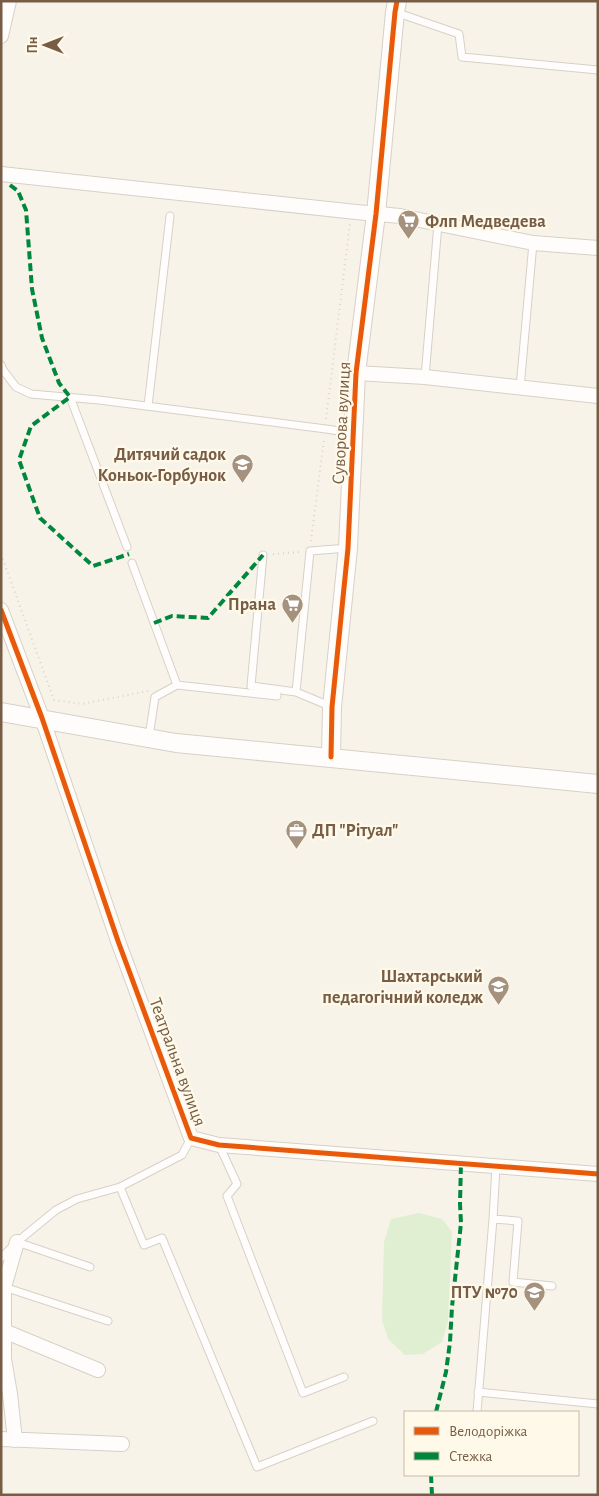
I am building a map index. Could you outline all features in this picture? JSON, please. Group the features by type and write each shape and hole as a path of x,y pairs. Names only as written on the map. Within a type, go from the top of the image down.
{"street":[{"path":"1,36 9,1"},
{"name":"Суворова вулиця","path":"331,758 332,707 348,548 356,373 376,214 396,6"},
{"path":"1,174 400,216 532,243 598,248"},
{"name":"Суворова вулиця","path":"356,373 425,377 598,396"},
{"name":"Театральна вулиця","path":"1,610 42,718 118,941 191,1138 219,1145 598,1174"},
{"path":"1,712 176,743 598,784"},
{"path":"16,1242 4,1287 4,1359 10,1394 8,1439 122,1444"},
{"path":"4,1331 98,1370"}],"lane":[{"path":"396,6 459,34 462,57 598,70"},
{"path":"148,406 170,216"},
{"path":"425,377 438,224"},
{"path":"520,388 532,243"},
{"path":"1,365 16,386 31,394 148,406 354,434"},
{"path":"70,397 127,547"},
{"path":"296,692 310,551 348,548"},
{"path":"263,555 251,686 296,692 332,707"},
{"path":"132,563 177,685"},
{"path":"148,738 155,697 177,685 277,696"},
{"path":"1,1258 16,1242 56,1210 77,1199 120,1187 182,1155 191,1138"},
{"path":"219,1145 236,1184 227,1196 303,1393 344,1377"},
{"path":"477,1411 496,1167"},
{"path":"120,1187 144,1245 162,1238 257,1467 373,1421"},
{"path":"493,1219 518,1221 513,1282 552,1286"},
{"path":"16,1242 90,1268"},
{"path":"4,1287 108,1321"},
{"path":"478,1392 598,1404"}],"path":[{"path":"263,555 310,551 350,222 356,212"},
{"path":"1,554 54,700 82,704 148,691"}],"green space":[{"path":"419,1213 442,1219 452,1232 448,1322 442,1342 423,1354 405,1355 388,1339 382,1320 384,1242 391,1219"}],"marked path":[{"path":"10,185 18,191 26,210 32,289 42,338 59,383 70,397 31,426 19,460 40,518 93,566 129,554"},
{"path":"154,623 172,616 208,618 263,555"},
{"path":"436,1411 446,1372 450,1342 461,1223 461,1163"},
{"path":"431,1476 432,1495"}],"cycle path":[{"path":"331,757 332,707 348,548 356,373 376,214 397,1"},
{"path":"1,610 42,718 118,941 191,1138 219,1145 598,1174"}],"place":[{"name":"Флп Медведева","path":"409,240"},
{"name":"Дитячий садок Коньок-Горбунок","path":"242,483"},
{"name":"Прана","path":"292,623"},
{"name":"ДП \"Рітуал\"","path":"296,849"},
{"name":"Шахтарський педагогічний коледж","path":"499,1005"},
{"name":"ПТУ №70","path":"534,1311"}]}
